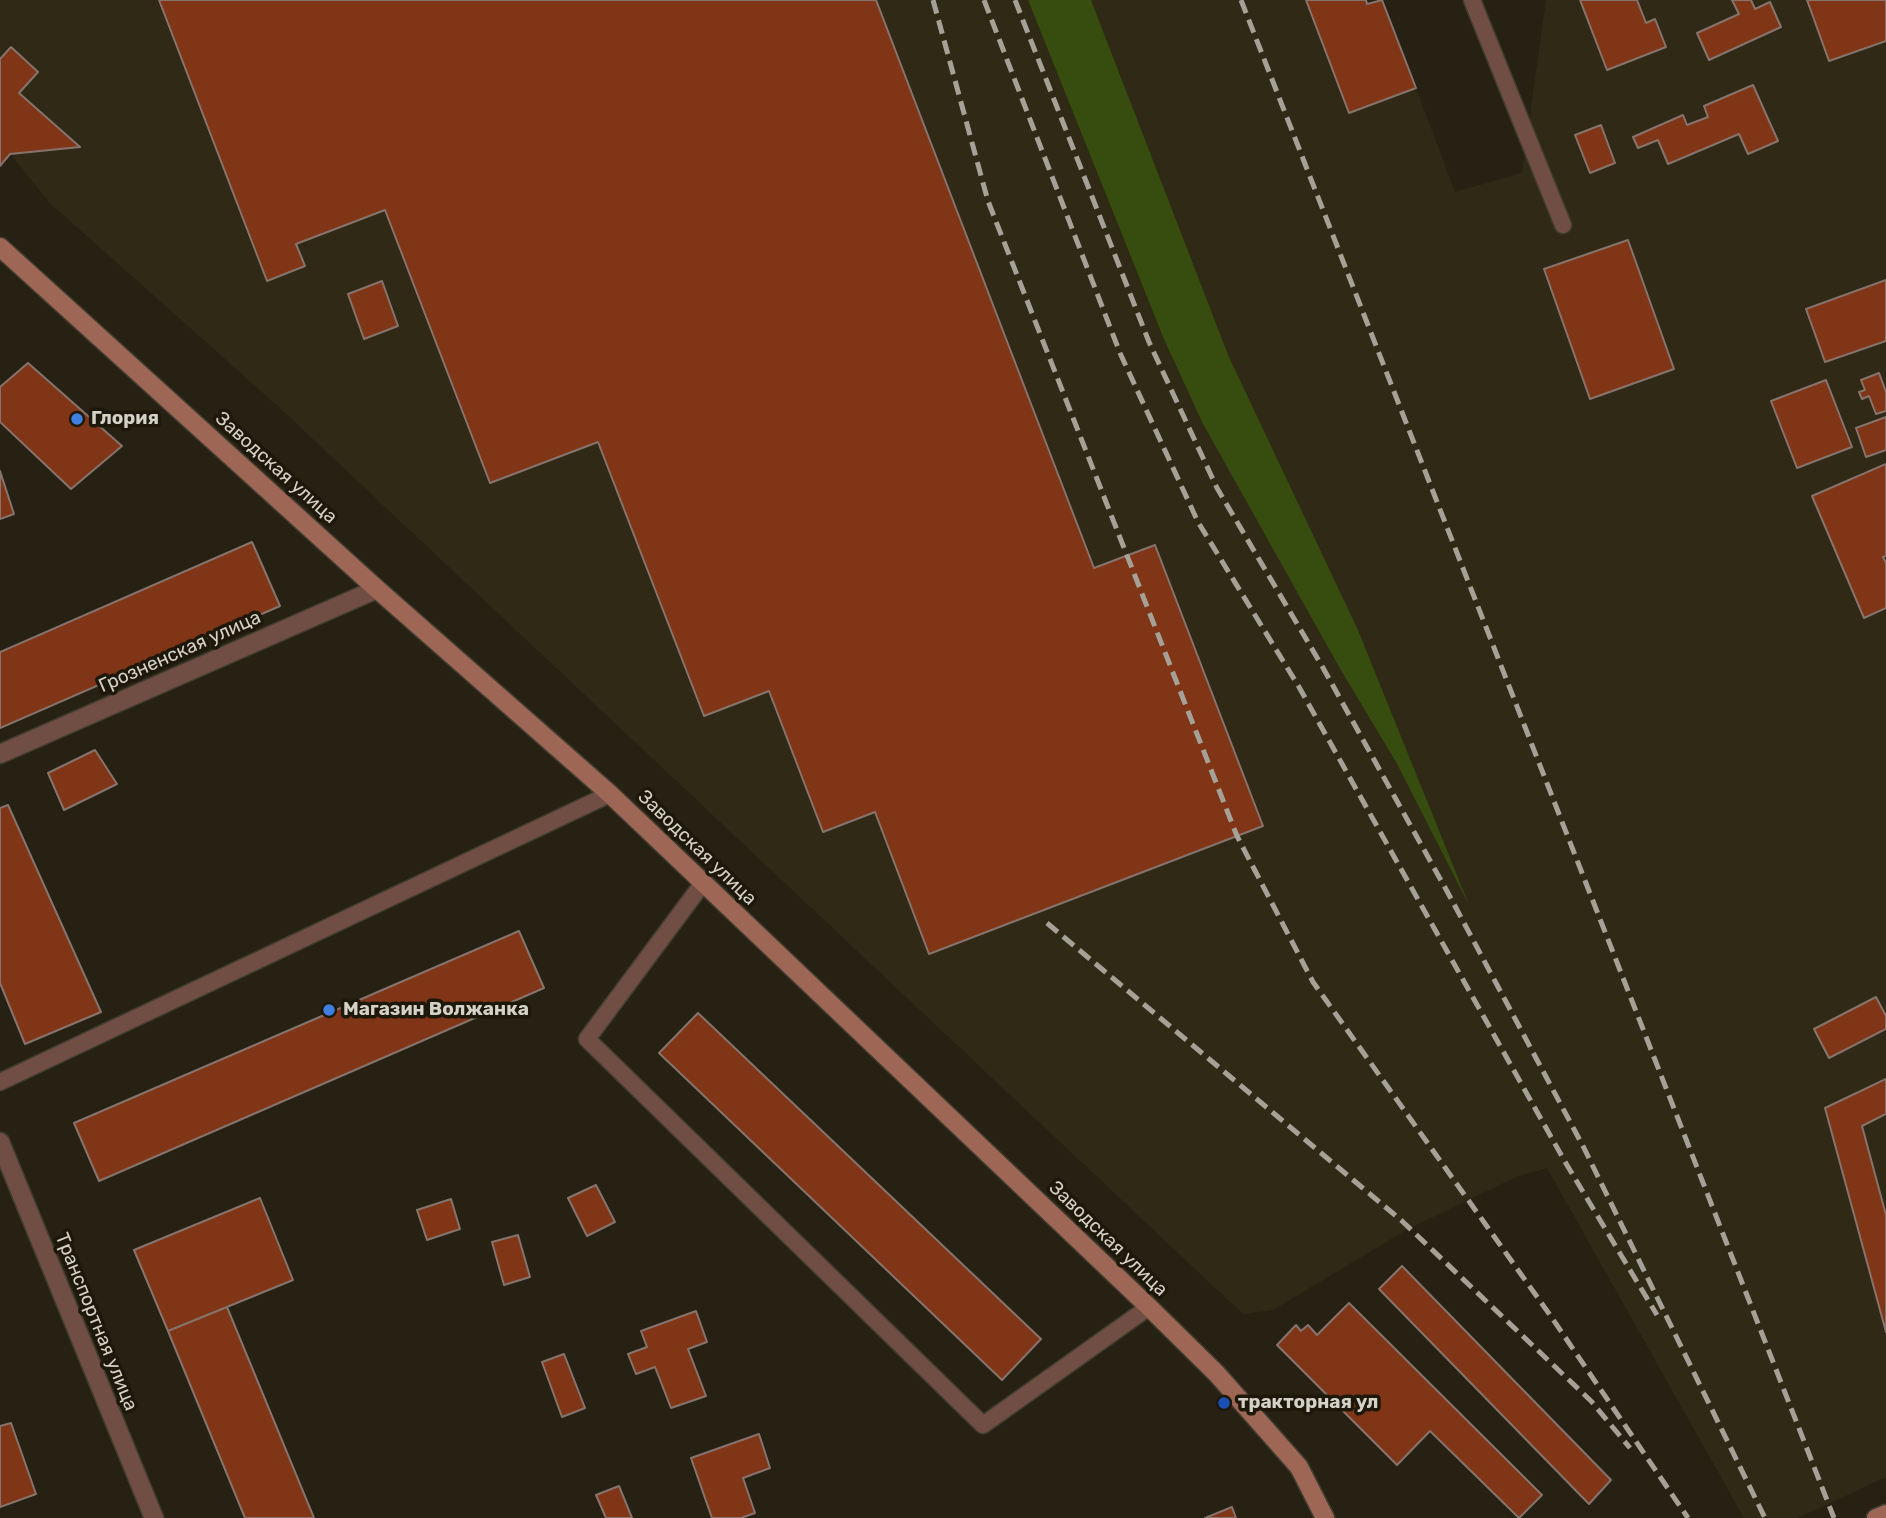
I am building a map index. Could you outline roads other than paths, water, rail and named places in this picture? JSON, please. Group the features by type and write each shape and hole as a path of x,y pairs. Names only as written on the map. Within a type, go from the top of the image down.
{"street":[{"name":"Заводская улица","path":"0,247 377,589 610,794 1149,1307 1217,1374 1299,1467 1325,1518"},
{"name":"Грозненская улица","path":"0,754 377,589"},
{"name":"Транспортная улица","path":"0,1142 154,1518"},
{"path":"1876,1518 1886,1514"}],"lane":[{"path":"1472,0 1563,225"},
{"path":"0,1082 610,794"},
{"path":"703,883 587,1039 983,1425 1149,1307"}],"railway":[{"path":"933,0 988,201 1237,836 1313,982 1550,1315 1688,1518"},
{"path":"984,0 1120,353 1198,522 1299,687 1564,1160 1657,1315"},
{"path":"1015,0 1149,342 1217,488 1322,666 1448,893 1584,1148 1765,1518"},
{"path":"1241,0 1834,1518"},
{"path":"1047,923 1402,1221 1591,1401 1630,1448"}],"place":[{"name":"Глория","path":"77,419"},
{"name":"Магазин Волжанка","path":"329,1010"},
{"name":"тракторная ул","path":"1224,1403"}]}
